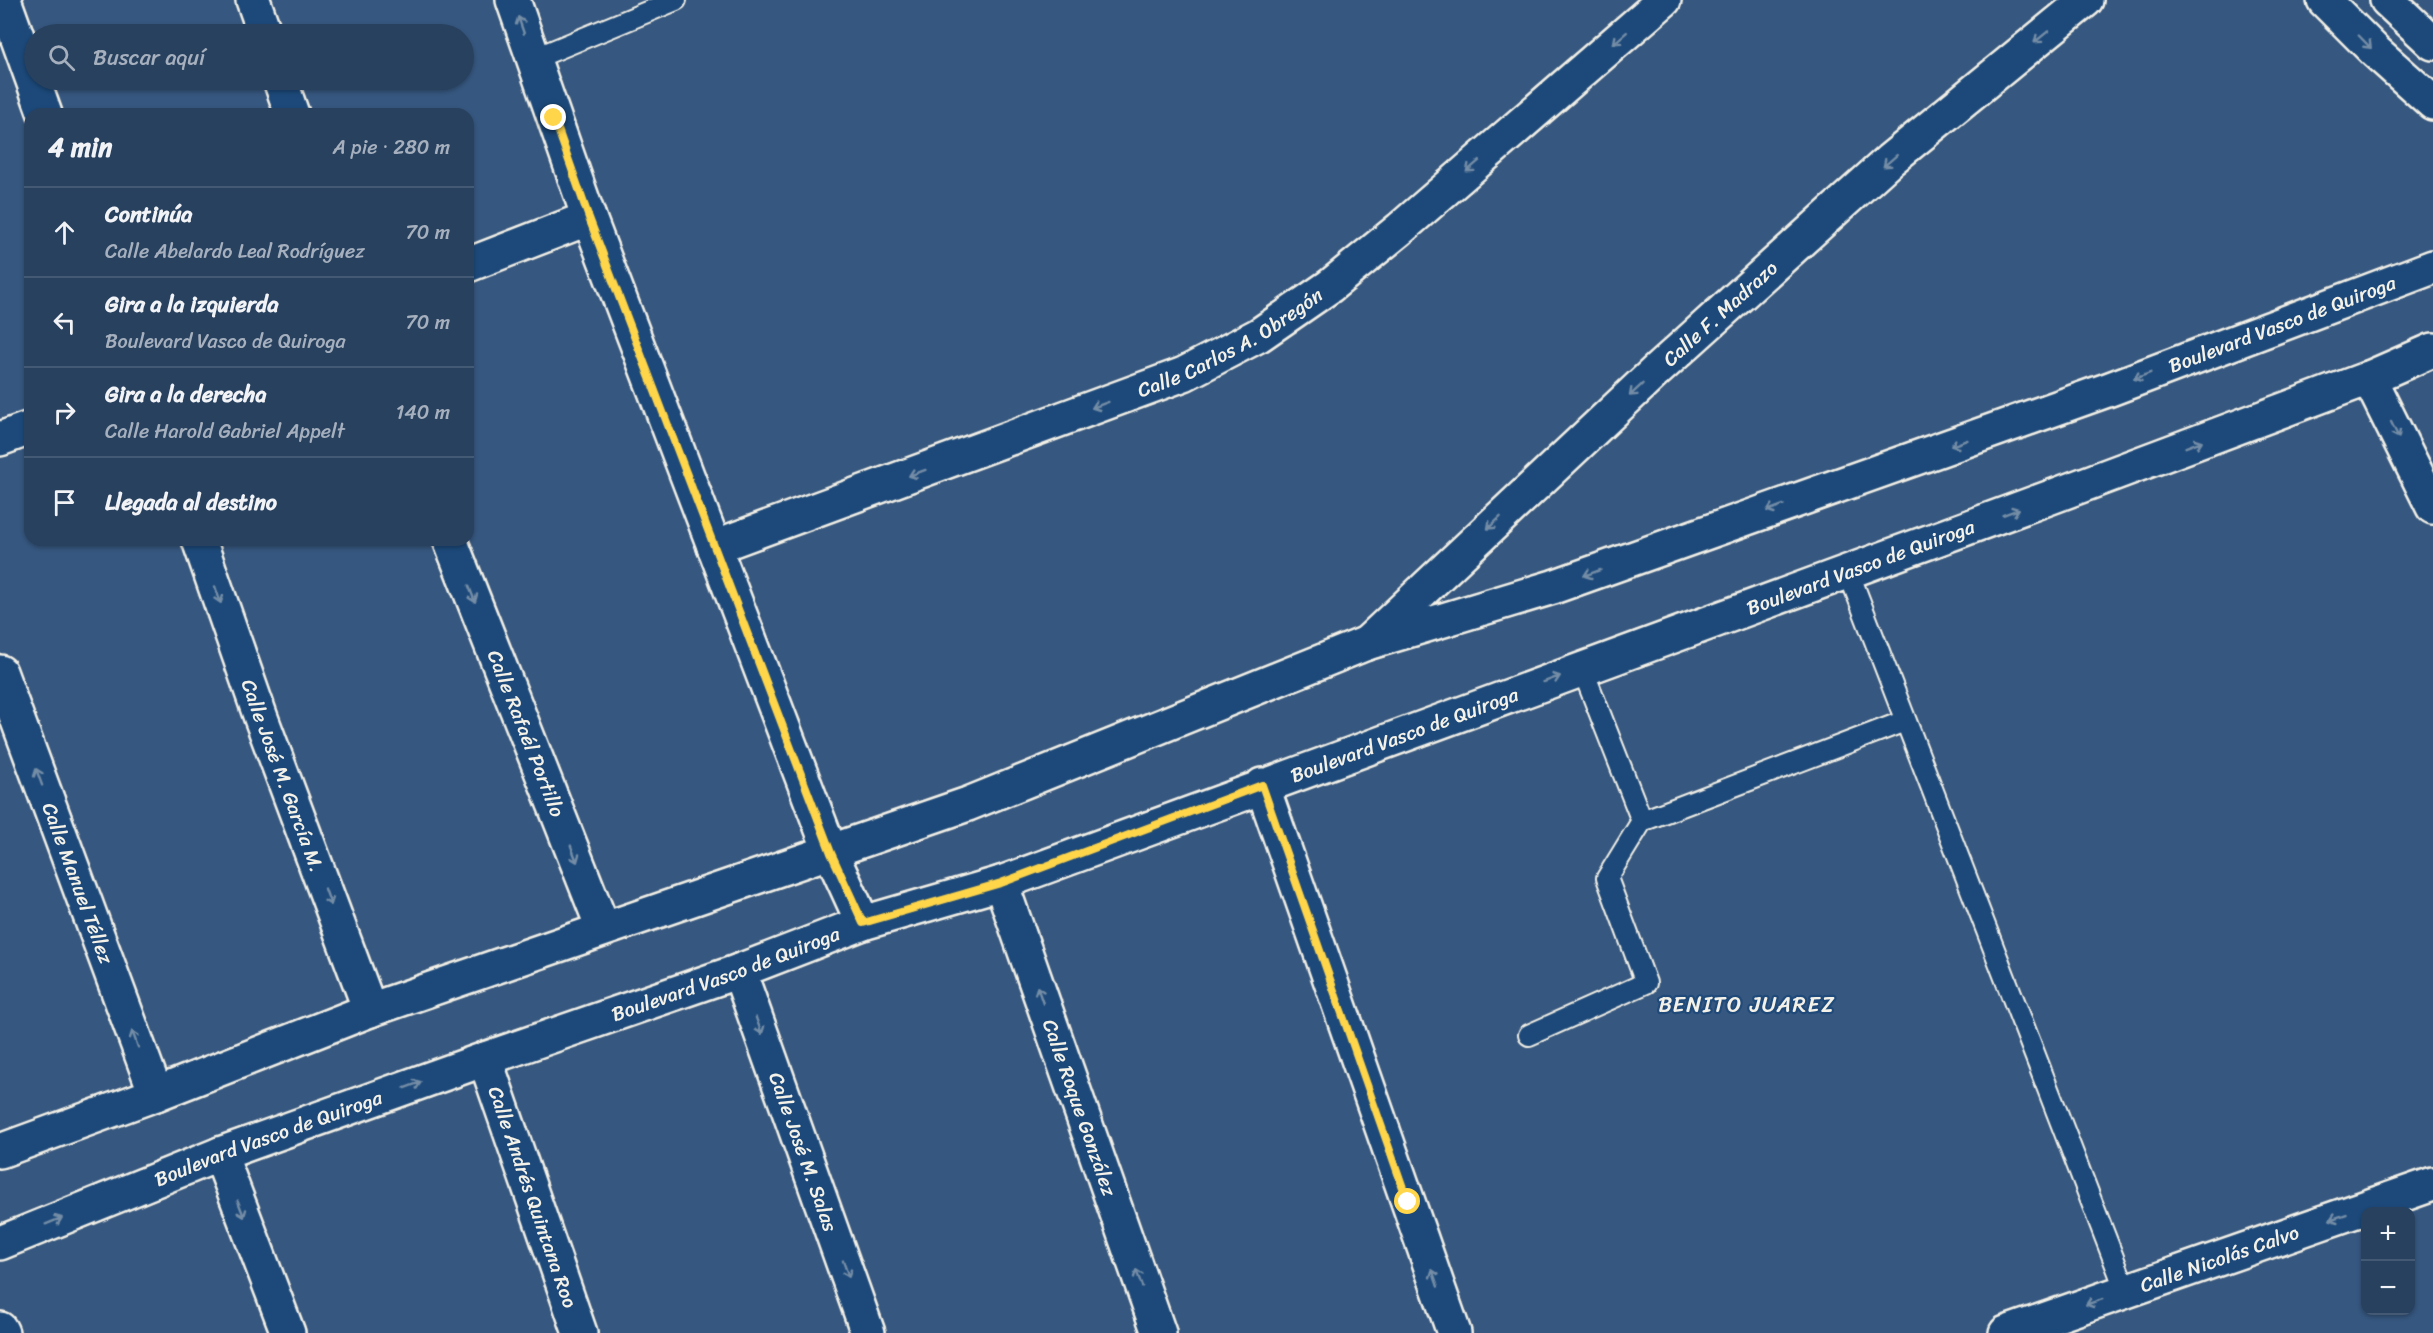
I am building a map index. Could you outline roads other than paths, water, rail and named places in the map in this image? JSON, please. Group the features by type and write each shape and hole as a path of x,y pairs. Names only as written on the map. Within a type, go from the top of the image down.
{"street":[{"path":"4,0 24,56"},
{"path":"253,0 261,24"},
{"path":"513,0 589,218 831,853 863,923"},
{"name":"Calle Carlos A. Obregón","path":"714,547 1184,374 1259,335 1330,286 1400,229 1664,0"},
{"name":"Calle F. Madrazo","path":"1367,643 1646,380 1890,160 2086,0"},
{"path":"2324,0 2376,52 2433,103"},
{"path":"2387,0 2433,43"},
{"path":"36,90 43,108"},
{"path":"284,90 290,108"},
{"path":"474,263 589,218"},
{"name":"Boulevard Vasco de Quiroga","path":"0,1150 156,1094 370,1010 969,804 1367,643 1553,587 2110,388 2433,267"},
{"name":"Boulevard Vasco de Quiroga","path":"0,1243 220,1154 739,971 863,923 1001,883 2369,378 2433,350"},
{"path":"2369,378 2433,507"},
{"path":"0,439 24,430"},
{"name":"Calle José M. García M.","path":"201,546 261,718 370,1010"},
{"name":"Calle Rafaél Portillo","path":"452,546 603,928"},
{"name":"Calle Manuel Téllez","path":"0,672 156,1094"},
{"path":"1262,785 1454,1333"},
{"name":"Calle Roque González","path":"1001,883 1159,1333"},
{"name":"Calle José M. Salas","path":"739,971 868,1333"},
{"name":"Calle Andrés Quintana Roo","path":"485,1059 580,1333"},
{"path":"220,1154 288,1333"},
{"name":"Calle Nicolás Calvo","path":"2012,1332 2433,1185"},
{"path":"0,1329 2,1333"}],"lane":[{"path":"533,58 676,0"},
{"path":"1848,571 2126,1291"},
{"path":"1582,668 1642,820"},
{"path":"1529,1035 1646,983 1607,878 1642,820 1905,721"}],"district":[{"name":"BENITO JUAREZ","path":"1747,1004"}]}
